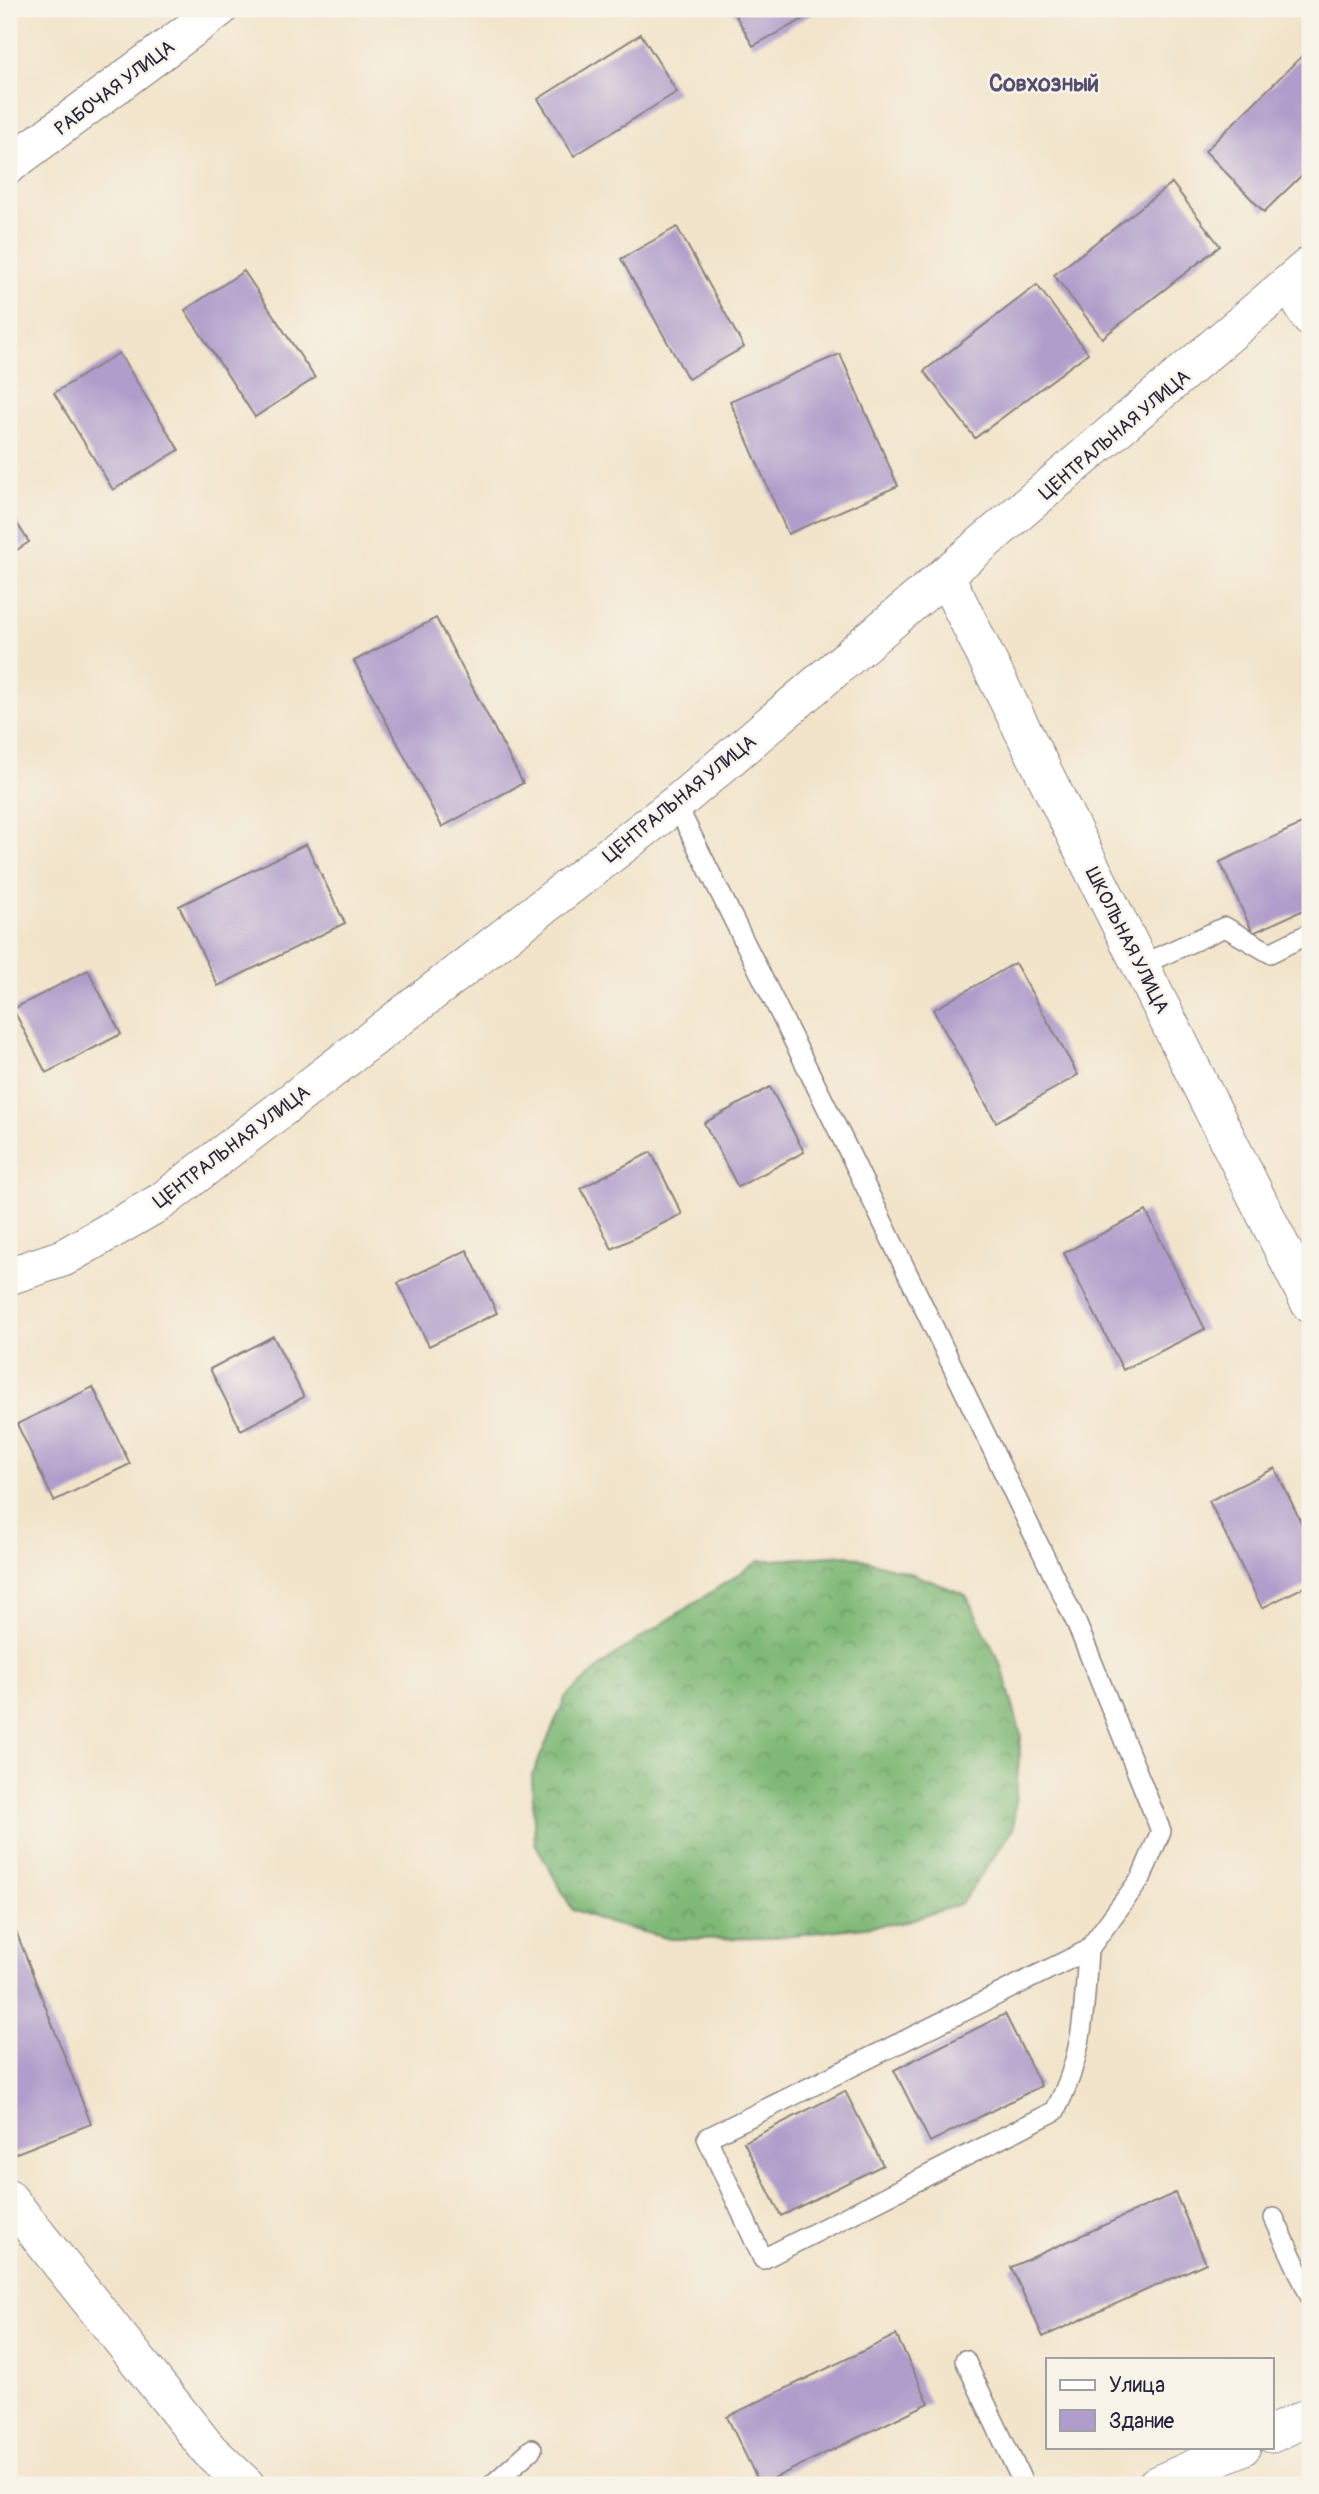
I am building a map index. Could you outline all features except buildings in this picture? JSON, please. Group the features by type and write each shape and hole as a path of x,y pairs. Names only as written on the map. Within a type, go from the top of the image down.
{"street":[{"name":"РАБОЧАЯ УЛИЦА","path":"9,164 219,9"},
{"path":"1300,275 1310,318"},
{"name":"ЦЕНТРАЛЬНАЯ УЛИЦА","path":"9,1276 63,1258 162,1201 676,804 1300,275"},
{"name":"ШКОЛЬНАЯ УЛИЦА","path":"946,577 1310,1304"},
{"path":"9,2199 209,2450 246,2485"},
{"path":"1274,2433 1310,2416"},
{"path":"1156,2485 1240,2448"}],"lane":[{"path":"676,804 846,1146 1076,1622 1161,1831 1141,1878 1088,1950 707,2138 763,2259 1055,2111 1072,2078 1082,2037 1088,1950"},
{"path":"1141,965 1225,927 1270,953 1310,933"},
{"path":"1274,2218 1310,2296"},
{"path":"965,2360 1024,2485"},
{"path":"492,2485 532,2449"}],"green space":[{"path":"848,1555 913,1574 966,1595 1002,1667 1021,1735 1013,1829 961,1904 901,1923 765,1938 670,1939 608,1923 572,1909 535,1843 532,1776 566,1696 616,1654 759,1561"}],"district":[{"name":"Совхозный","path":"1044,83"}]}
